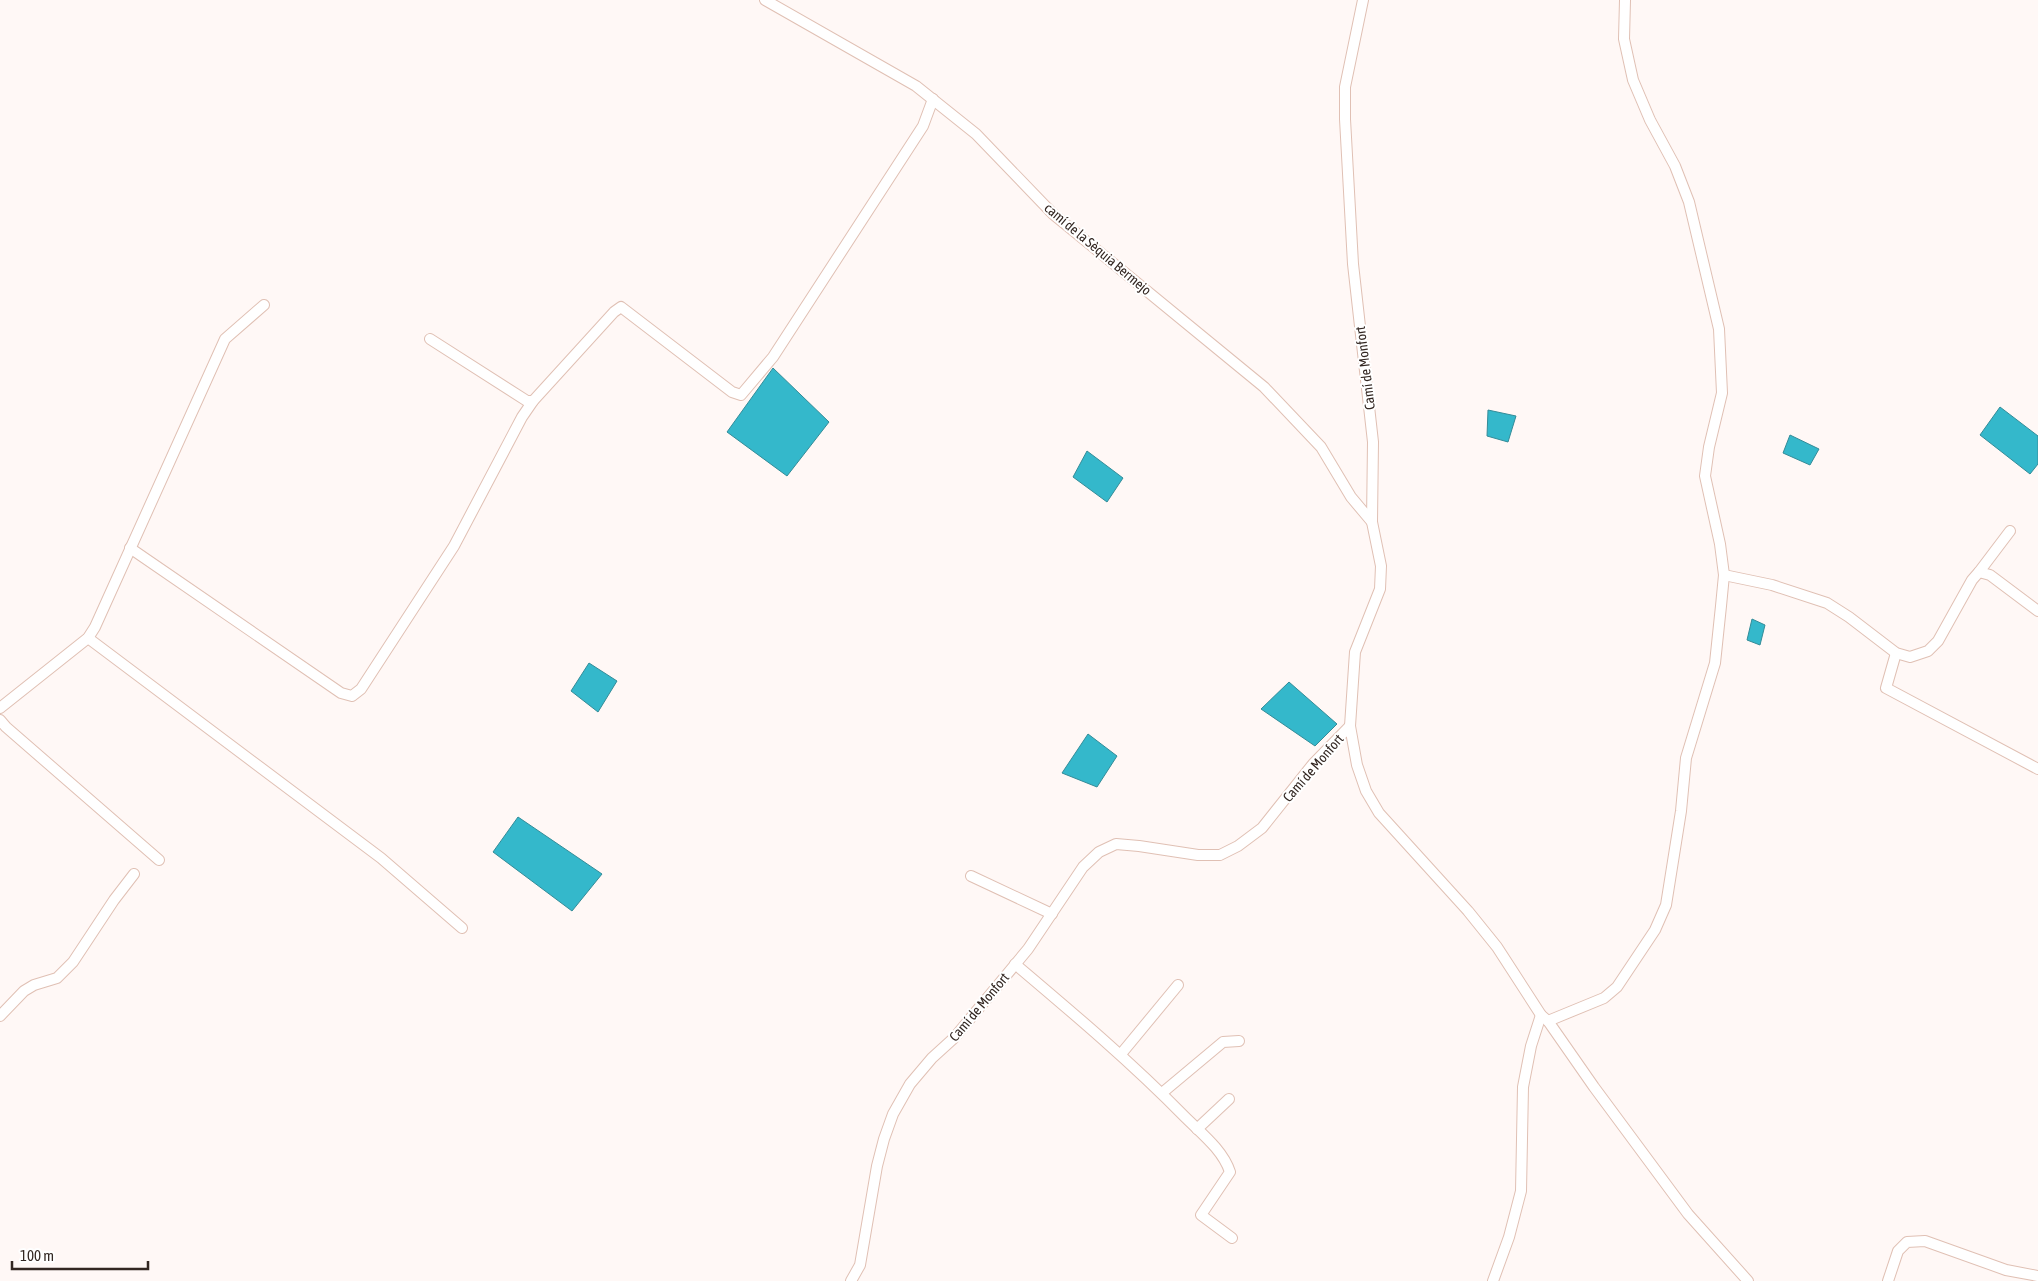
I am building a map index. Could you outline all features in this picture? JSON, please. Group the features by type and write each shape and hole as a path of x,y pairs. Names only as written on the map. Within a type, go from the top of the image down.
{"street":[{"name":"camí de la Sèquia Bermejo","path":"764,0 916,86 976,134 1053,214 1264,387 1321,447 1351,497 1372,522"},
{"name":"Camí de Monfort","path":"851,1281 860,1265 877,1166 893,1114 910,1084 932,1058 954,1038 1028,949 1083,867 1099,852 1116,844 1198,855 1220,855 1238,846 1262,828 1313,764 1350,726 1355,652 1380,589 1381,566 1372,522 1373,442 1353,264 1345,119 1345,88 1362,0"},
{"path":"1493,1281 1509,1237 1521,1191 1523,1087 1531,1046 1545,1018 1604,998 1617,987 1655,930 1666,905 1681,811 1686,758 1715,663 1724,575 1720,544 1705,476 1708,447 1716,423 1722,392 1719,329 1689,202 1675,166 1650,120 1633,80 1624,39 1625,0"},
{"path":"130,548 341,693 352,696 361,690 454,546 522,417 533,401 614,312 621,307 732,392 741,395 773,357 897,168 924,126 934,99"},
{"path":"0,708 88,638 95,628 225,339 264,305"},
{"path":"430,339 526,401 533,401"},
{"path":"1724,575 1772,585 1827,603 1849,617 1896,653 1910,656 1928,651 1938,640 1972,580 2010,531"},
{"path":"1979,572 1990,575 2038,611"},
{"path":"88,638 381,858 462,928"},
{"path":"1896,653 1886,688 2038,768"},
{"path":"0,720 159,860"},
{"path":"1350,726 1357,765 1366,792 1379,812 1473,918 1497,948 1594,1088 1688,1214 1748,1281"},
{"path":"0,1016 24,991 34,985 57,978 73,962 114,900 134,874"},
{"path":"971,876 1052,914"},
{"path":"1015,964 1121,1054 1162,1093 1226,1161 1230,1172 1201,1215 1232,1238"},
{"path":"1121,1054 1178,985"},
{"path":"1162,1093 1223,1042 1240,1041"},
{"path":"1197,1129 1229,1099"},
{"path":"1888,1281 1898,1251 1907,1242 1925,1241 2006,1270 2038,1276"}],"water":[{"path":"773,368 829,422 787,476 727,432"},
{"path":"2000,407 2038,436 2038,464 2030,474 1980,435"},
{"path":"1488,410 1516,416 1508,442 1487,436"},
{"path":"1790,435 1819,449 1810,465 1783,453"},
{"path":"1087,451 1123,478 1107,502 1073,477"},
{"path":"1752,619 1765,625 1760,645 1747,640"},
{"path":"589,663 617,681 598,712 571,691"},
{"path":"1289,682 1337,724 1315,746 1261,709"},
{"path":"1088,734 1117,756 1097,787 1062,773"},
{"path":"518,817 602,874 572,911 493,852"}]}
